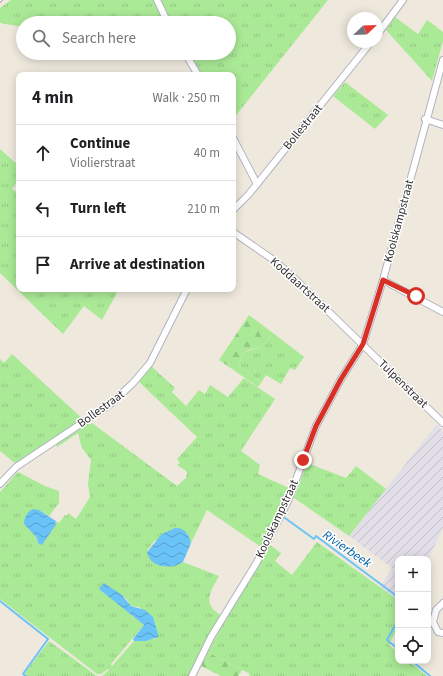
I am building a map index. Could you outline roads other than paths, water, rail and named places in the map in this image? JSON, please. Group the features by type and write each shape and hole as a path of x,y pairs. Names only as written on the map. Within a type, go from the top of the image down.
{"street":[{"path":"156,0 164,16"},
{"path":"383,27 403,0"},
{"name":"Bollestraat","path":"236,207 257,184 367,48"},
{"path":"189,60 196,72"},
{"name":"Koolskampstraat","path":"192,676 211,637 257,562 288,501 316,426 341,379 363,344 383,280 443,60"},
{"path":"426,120 443,125"},
{"path":"236,144 257,184"},
{"name":"Koddaartstraat","path":"236,234 280,265 363,344"},
{"path":"383,280 443,312"},
{"name":"Bollestraat","path":"0,484 16,467 112,404 123,394 150,362 185,292"},
{"name":"Tulpenstraat","path":"363,344 443,423"},
{"path":"443,603 436,610 433,622 438,632 443,633"}],"water":[{"path":"33,509 39,510 56,521 55,526 42,545 38,543 37,538 24,524 26,515"},
{"path":"175,528 186,532 191,543 183,562 178,565 167,567 157,564 152,561 147,552 162,534"},
{"path":"104,583 122,595 131,606 145,610 153,617 158,637 146,641 134,641 133,639 144,625 99,589"}],"waterway":[{"name":"Rivierbeek","path":"285,518 314,539 316,536 395,595"},
{"path":"0,601 48,639 23,674 26,676"},
{"name":"Rivierbeek","path":"395,625 387,640 395,647"},
{"name":"Rivierbeek","path":"416,664 430,676"}]}
